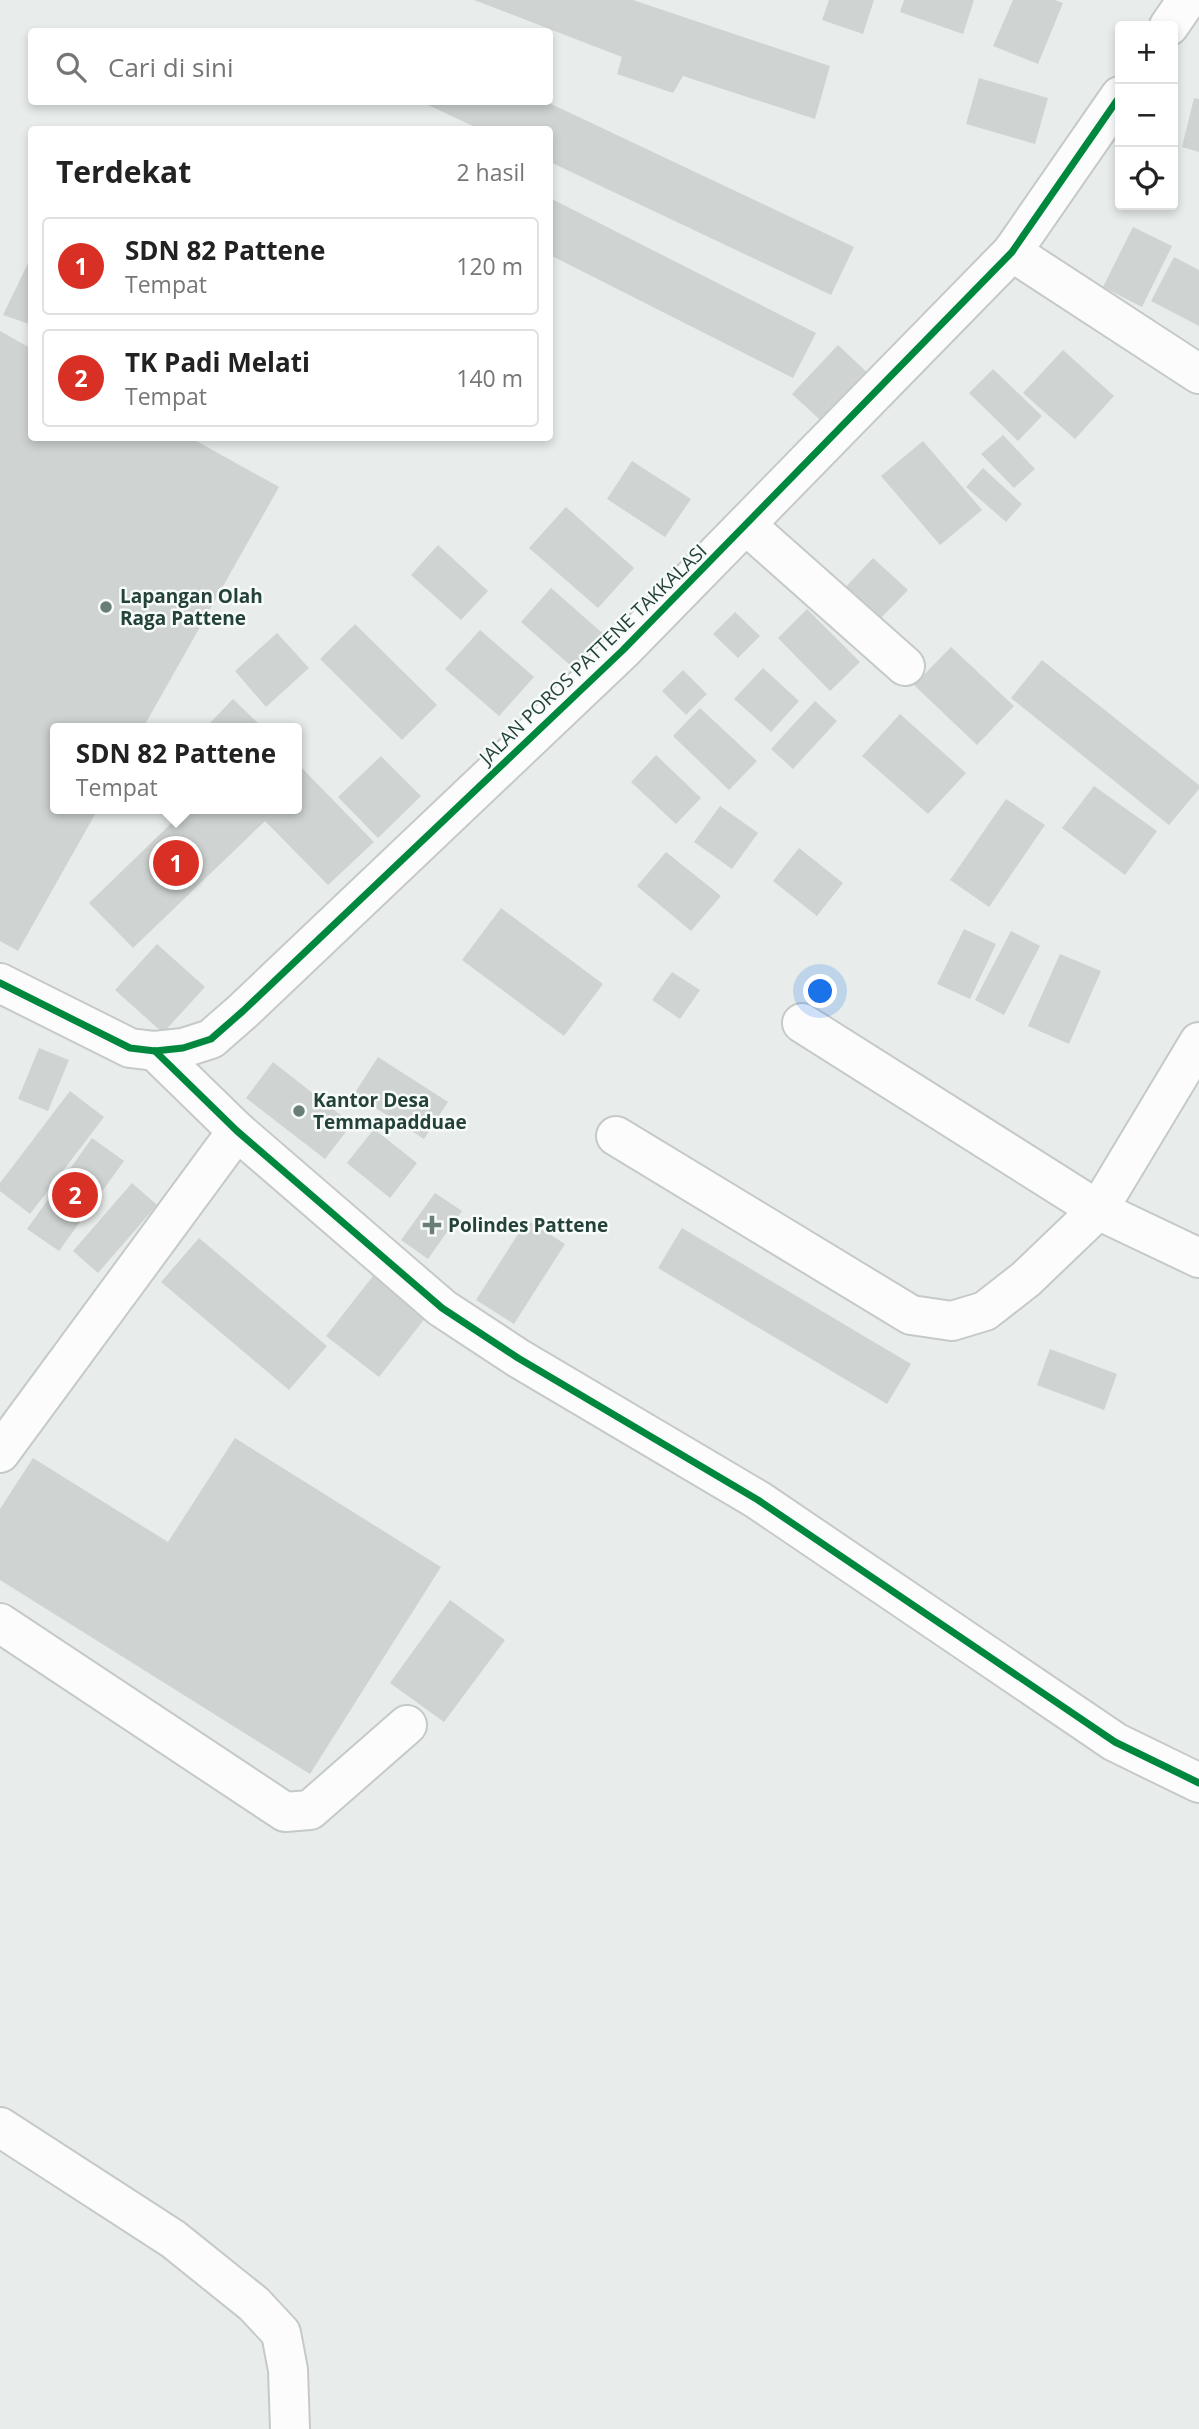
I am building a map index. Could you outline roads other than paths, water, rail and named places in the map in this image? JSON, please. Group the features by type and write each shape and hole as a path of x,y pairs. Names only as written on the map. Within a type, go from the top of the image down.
{"street":[{"path":"1172,21 1187,0"},
{"name":"JALAN POROS PATTENE TAKKALASI","path":"0,983 130,1048 155,1051 183,1048 211,1039 623,650 1012,253 1115,103"},
{"path":"1012,253 1199,374"},
{"path":"746,524 905,666"},
{"path":"802,1023 1098,1210 1199,1258"},
{"path":"616,1136 911,1315 952,1321 985,1311 1045,1262 1098,1210 1199,1042"},
{"path":"155,1051 237,1131 442,1308 518,1358 758,1500 1115,1742 1199,1783"},
{"path":"0,1453 237,1131"},
{"path":"0,1623 285,1812 310,1810 407,1724"},
{"path":"0,2127 173,2239 254,2304 281,2333 288,2370 290,2429"}],"place":[{"name":"Lapangan Olah Raga Pattene","path":"106,607"},
{"name":"SDN 82 Pattene","path":"176,863"},
{"name":"Kantor Desa Temmapadduae","path":"299,1111"},
{"name":"TK Padi Melati","path":"75,1195"},
{"name":"Polindes Pattene","path":"432,1225"}]}
